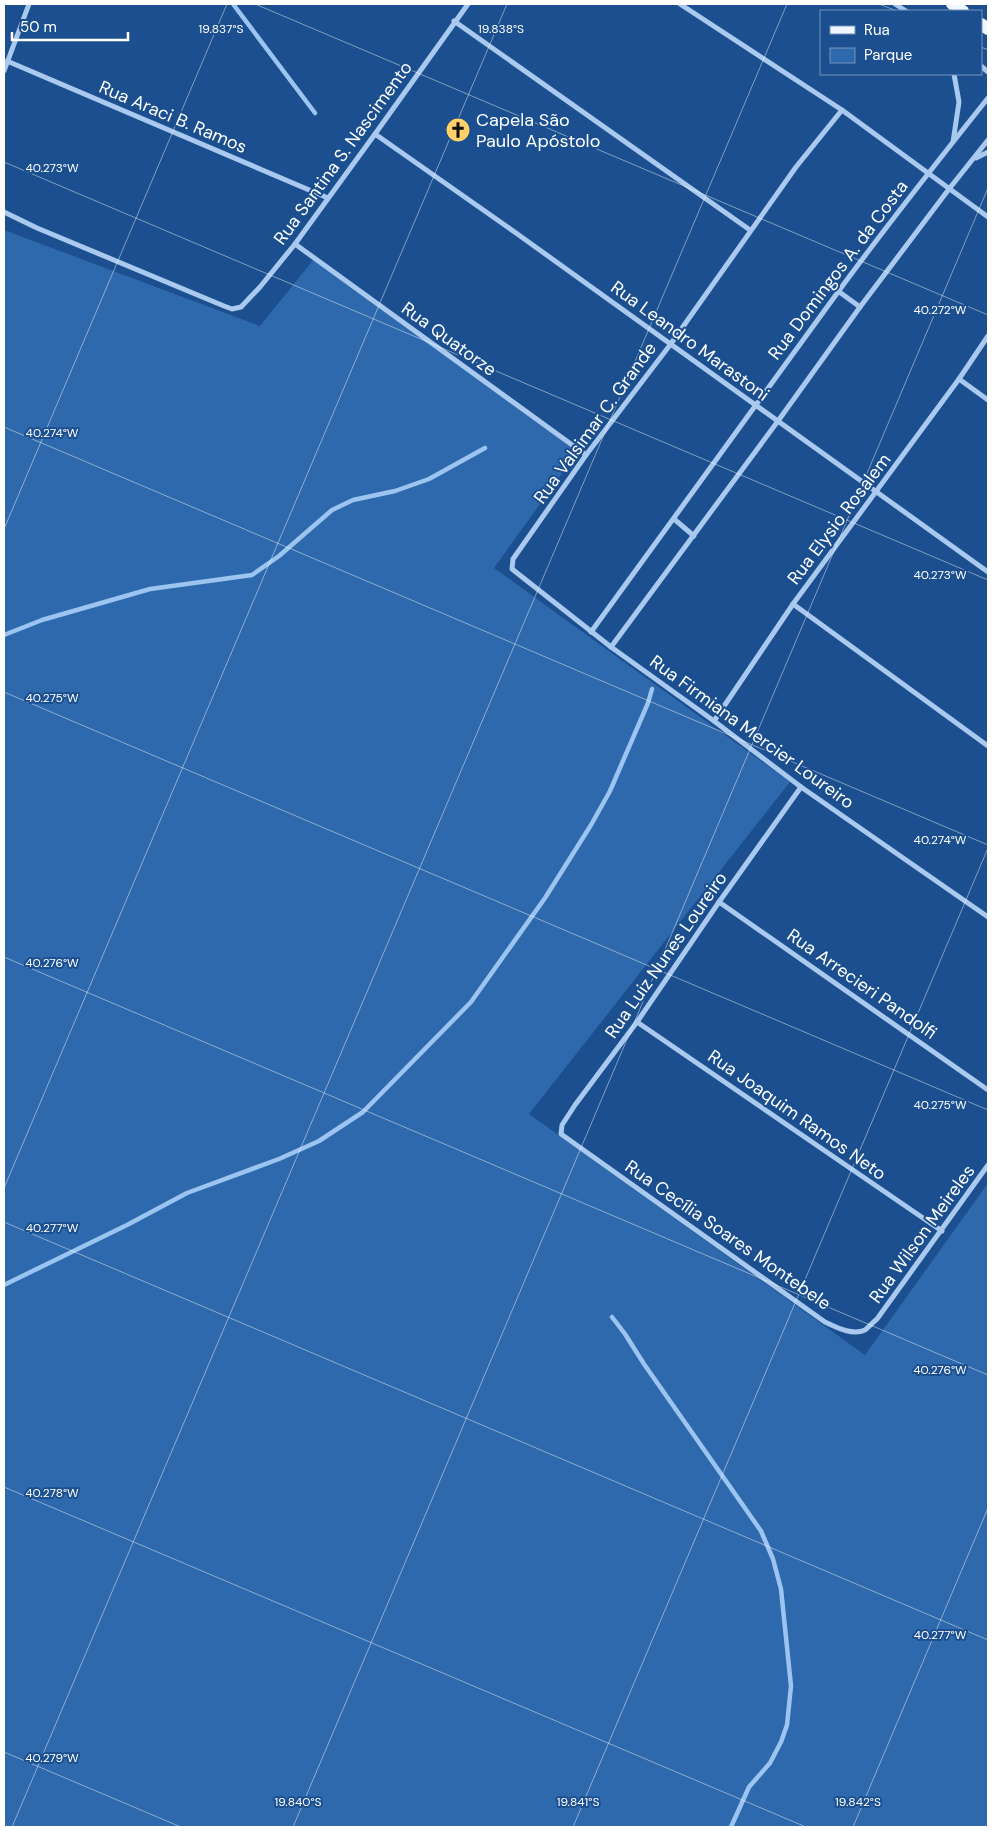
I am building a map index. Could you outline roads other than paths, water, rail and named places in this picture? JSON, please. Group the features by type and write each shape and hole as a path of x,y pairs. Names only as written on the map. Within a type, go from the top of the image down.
{"street":[{"path":"4,71 29,4"},
{"name":"Rua Santina S. Nascimento","path":"4,212 37,228 232,309 241,307 248,302 294,244 468,4"},
{"path":"680,4 842,110 988,217"},
{"path":"454,21 750,230"},
{"name":"Rua Araci B. Ramos","path":"7,61 328,198"},
{"path":"953,143 959,102 954,75"},
{"name":"Rua Domingos A. da Costa","path":"591,632 838,292 928,172 988,98"},
{"name":"Rua Valsimar C. Grande","path":"513,560 586,456 670,345 796,167 842,110"},
{"name":"Rua Leandro Marastoni","path":"375,134 524,238 670,345 988,572"},
{"path":"611,647 860,307 948,189 988,140"},
{"path":"973,159 988,152"},
{"name":"Rua Quatorze","path":"294,244 586,456"},
{"path":"838,292 860,307"},
{"name":"Rua Elysio Rosalem","path":"714,721 793,604 960,379 988,336"},
{"path":"960,379 988,400"},
{"path":"674,519 694,536"},
{"name":"Rua Firmiana Mercier Loureiro","path":"513,560 514,572 591,632 801,787 988,917"},
{"path":"793,604 988,746"},
{"name":"Rua Luiz Nunes Loureiro","path":"568,1139 561,1134 562,1125 575,1105 638,1022 719,902 801,787"},
{"name":"Rua Arrecieri Pandolfi","path":"719,902 988,1090"},
{"name":"Rua Joaquim Ramos Neto","path":"638,1022 942,1231"},
{"name":"Rua Cecília Soares Montebele","path":"568,1139 825,1322 838,1328 856,1332 864,1330 877,1319"},
{"name":"Rua Wilson Meireles","path":"877,1319 988,1165"}],"waterway":[{"path":"233,4 315,113"},
{"path":"4,635 42,620 150,589 252,575 279,556 332,510 353,500 395,491 429,479 485,448"},
{"path":"4,1285 127,1225 187,1193 279,1159 319,1141 363,1112 471,1002 545,898 610,791 648,703 652,689"},
{"path":"612,1317 761,1531 773,1559 781,1589 791,1686 787,1725 770,1763 749,1787 731,1827"}],"place":[{"name":"Capela São Paulo Apóstolo","path":"458,130"}]}
